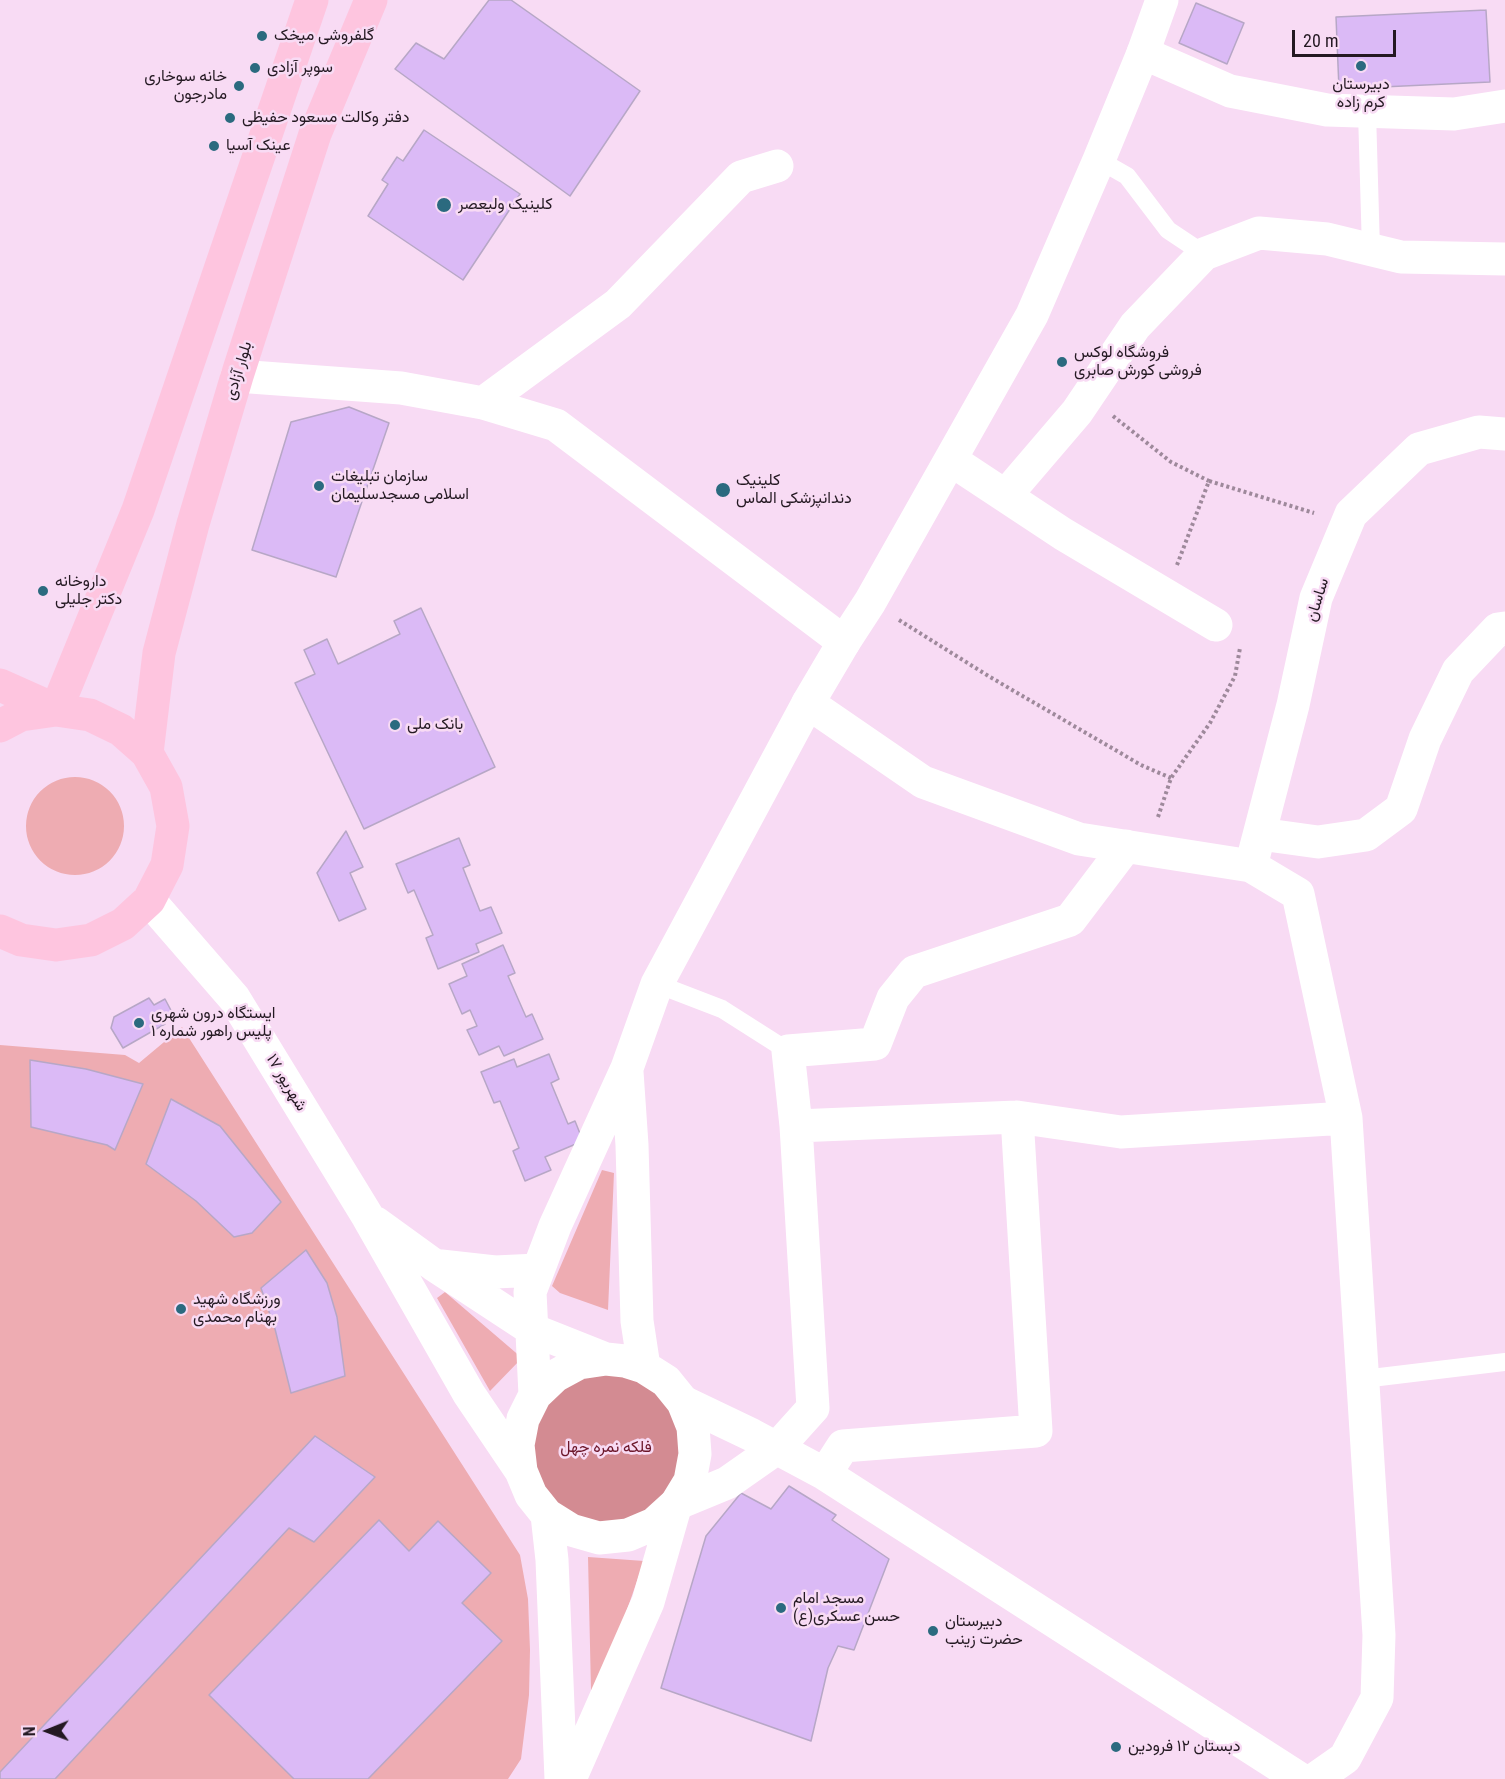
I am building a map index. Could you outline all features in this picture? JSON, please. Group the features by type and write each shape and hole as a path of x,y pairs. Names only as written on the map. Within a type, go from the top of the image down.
{"main road":[{"path":"56,710 138,510 312,0"},
{"name":"بلوار آزادی","path":"147,753 159,653 193,524 237,376 315,134 371,0"},
{"path":"0,685 56,710 90,715 121,730 147,753 166,787 173,826 167,865 149,900 123,924 91,940 56,945 7,941"},
{"path":"0,726 21,715 56,710"}],"street":[{"path":"535,1395 530,1292 555,1226 627,1068 657,984 808,703 843,642 870,602 1032,315 1099,160 1162,0"},
{"path":"1143,52 1230,91 1327,110 1454,114 1505,106"},
{"path":"483,403 618,304 741,177 777,166"},
{"path":"1006,495 1089,396 1136,326 1204,254 1259,233 1327,239 1401,257 1505,259"},
{"path":"237,376 401,388 483,403 556,425 843,642"},
{"name":"ساسان","path":"1251,866 1293,705 1316,598 1351,514 1419,449 1479,432 1505,434"},
{"path":"951,460 1063,534 1216,625"},
{"path":"1260,834 1318,842 1366,835 1401,808 1425,739 1458,671 1498,629 1505,628"},
{"path":"808,703 923,782 1079,839 1251,866 1298,894 1346,1118 1379,1635 1377,1698 1345,1758 1314,1779"},
{"path":"606,1359 579,1364 555,1376 535,1395 523,1419 518,1445 521,1472 531,1495 547,1515 571,1530 599,1538 628,1535 654,1524 676,1504 727,1483 777,1448 813,1408 796,1125 788,1051 875,1044 893,998 914,972 1070,920 1137,848"},
{"name":"۱۷ شهریور","path":"149,900 234,998 368,1217 469,1394 521,1472"},
{"path":"627,1068 637,1321 644,1367"},
{"path":"796,1125 1017,1117 1121,1132 1346,1118"},
{"path":"825,1474 843,1446 1036,1431 1017,1117"},
{"path":"368,1217 434,1265 533,1330 606,1359 625,1361 644,1367 666,1382 682,1402 693,1427 696,1454 690,1481 676,1504 648,1602 570,1779"},
{"path":"434,1265 495,1272 538,1270"},
{"path":"682,1402 825,1474 1300,1779"},
{"path":"547,1515 552,1560 561,1779"}],"lane":[{"path":"1367,112 1371,250"},
{"path":"1099,160 1126,176 1168,230 1204,254"},
{"path":"657,984 722,1009 788,1051"},
{"path":"1363,1379 1505,1362"}],"path":[{"path":"1089,396 1171,462 1209,480 1347,523"},
{"path":"1165,596 1209,480"},
{"path":"870,602 990,677 1141,765 1171,778"},
{"path":"1137,848 1171,778 1210,723 1235,676 1241,651 1236,634 1216,625"}],"shaded area":[{"path":"75,777 85,778 102,785 116,799 123,816 123,836 116,853 102,867 85,874 75,875 65,874 48,867 34,853 27,836 26,826 27,816 34,799 48,785 65,778"},
{"name":"ورزشگاه شهید بهنام محمدی","path":"182,1027 520,1555 528,1599 529,1695 521,1759 508,1779 0,1779 0,1045 125,1055 139,1063"},
{"path":"602,1170 614,1173 608,1310 560,1293 552,1286"},
{"path":"445,1292 522,1358 490,1391 437,1298"},
{"path":"588,1557 644,1561 599,1690 591,1690"}],"green space":[{"name":"فلکه نمره چهل","path":"607,1374 635,1379 660,1395 676,1420 681,1448 676,1476 660,1501 635,1517 607,1522 579,1517 554,1501 538,1476 533,1448 538,1420 554,1395 579,1379"}],"building":[{"path":"489,0 511,0 640,91 570,196 395,69 416,43 444,59"},
{"path":"1196,3 1244,23 1227,64 1179,43"},
{"path":"1486,10 1490,82 1339,89 1336,17"},
{"name":"کلینیک ولیعصر","path":"424,130 520,194 463,280 368,216 388,184 382,180 397,157 403,161"},
{"name":"سازمان تبلیغات اسلامی مسجدسلیمان","path":"349,407 389,423 336,577 252,550 291,422"},
{"name":"بانک ملی","path":"421,608 495,767 364,829 295,683 315,674 304,650 327,639 338,664 400,634 394,621"},
{"path":"346,831 363,867 350,873 366,909 339,921 317,873"},
{"path":"459,838 470,865 463,868 480,911 491,907 502,933 476,944 479,952 438,969 426,938 433,935 414,890 408,893 396,864"},
{"path":"503,945 515,973 508,976 526,1017 532,1014 543,1039 504,1056 499,1046 479,1055 467,1030 477,1026 470,1010 462,1014 449,984 467,976 462,964"},
{"name":"ایستگاه درون شهری پلیس راهور شماره ۱","path":"149,998 154,1005 165,999 174,1016 164,1022 165,1024 123,1048 111,1028 114,1017"},
{"path":"549,1054 559,1079 551,1083 568,1124 575,1121 583,1141 545,1157 551,1170 525,1181 513,1151 519,1148 500,1101 494,1103 481,1072 514,1059 517,1067"},
{"path":"30,1060 86,1069 143,1084 115,1150 107,1145 31,1127"},
{"path":"171,1099 220,1126 281,1202 252,1233 234,1237 196,1201 146,1164"},
{"path":"306,1250 327,1283 337,1317 345,1376 291,1393 275,1329 261,1288"},
{"path":"315,1436 375,1477 314,1542 289,1528 55,1779 0,1779 0,1772"},
{"path":"789,1486 836,1515 832,1520 889,1559 854,1650 838,1646 828,1668 811,1741 661,1688 706,1536 741,1493 771,1509"},
{"path":"379,1520 409,1551 438,1521 491,1573 462,1603 502,1641 368,1779 294,1779 209,1695"}],"place":[{"name":"گلفروشی میخک","path":"262,36"},
{"name":"دبیرستان کرم زاده","path":"1361,66"},
{"name":"سوپر آزادی","path":"255,68"},
{"name":"خانه سوخاری مادرجون","path":"239,86"},
{"name":"دفتر وکالت مسعود حفیظی","path":"230,118"},
{"name":"عینک آسیا","path":"214,146"},
{"name":"کلینیک ولیعصر","path":"444,205"},
{"name":"فروشگاه لوکس فروشی کورش صابری","path":"1062,362"},
{"name":"سازمان تبلیغات اسلامی مسجدسلیمان","path":"319,486"},
{"name":"کلینیک دندانپزشکی الماس","path":"723,490"},
{"name":"داروخانه دکتر جلیلی","path":"43,591"},
{"name":"بانک ملی","path":"395,725"},
{"name":"ایستگاه درون شهری پلیس راهور شماره ۱","path":"139,1023"},
{"name":"ورزشگاه شهید بهنام محمدی","path":"181,1309"},
{"name":"مسجد امام حسن عسکری(ع)","path":"781,1608"},
{"name":"دبیرستان حضرت زینب","path":"933,1631"},
{"name":"دبستان ۱۲ فرودین","path":"1116,1747"}]}
